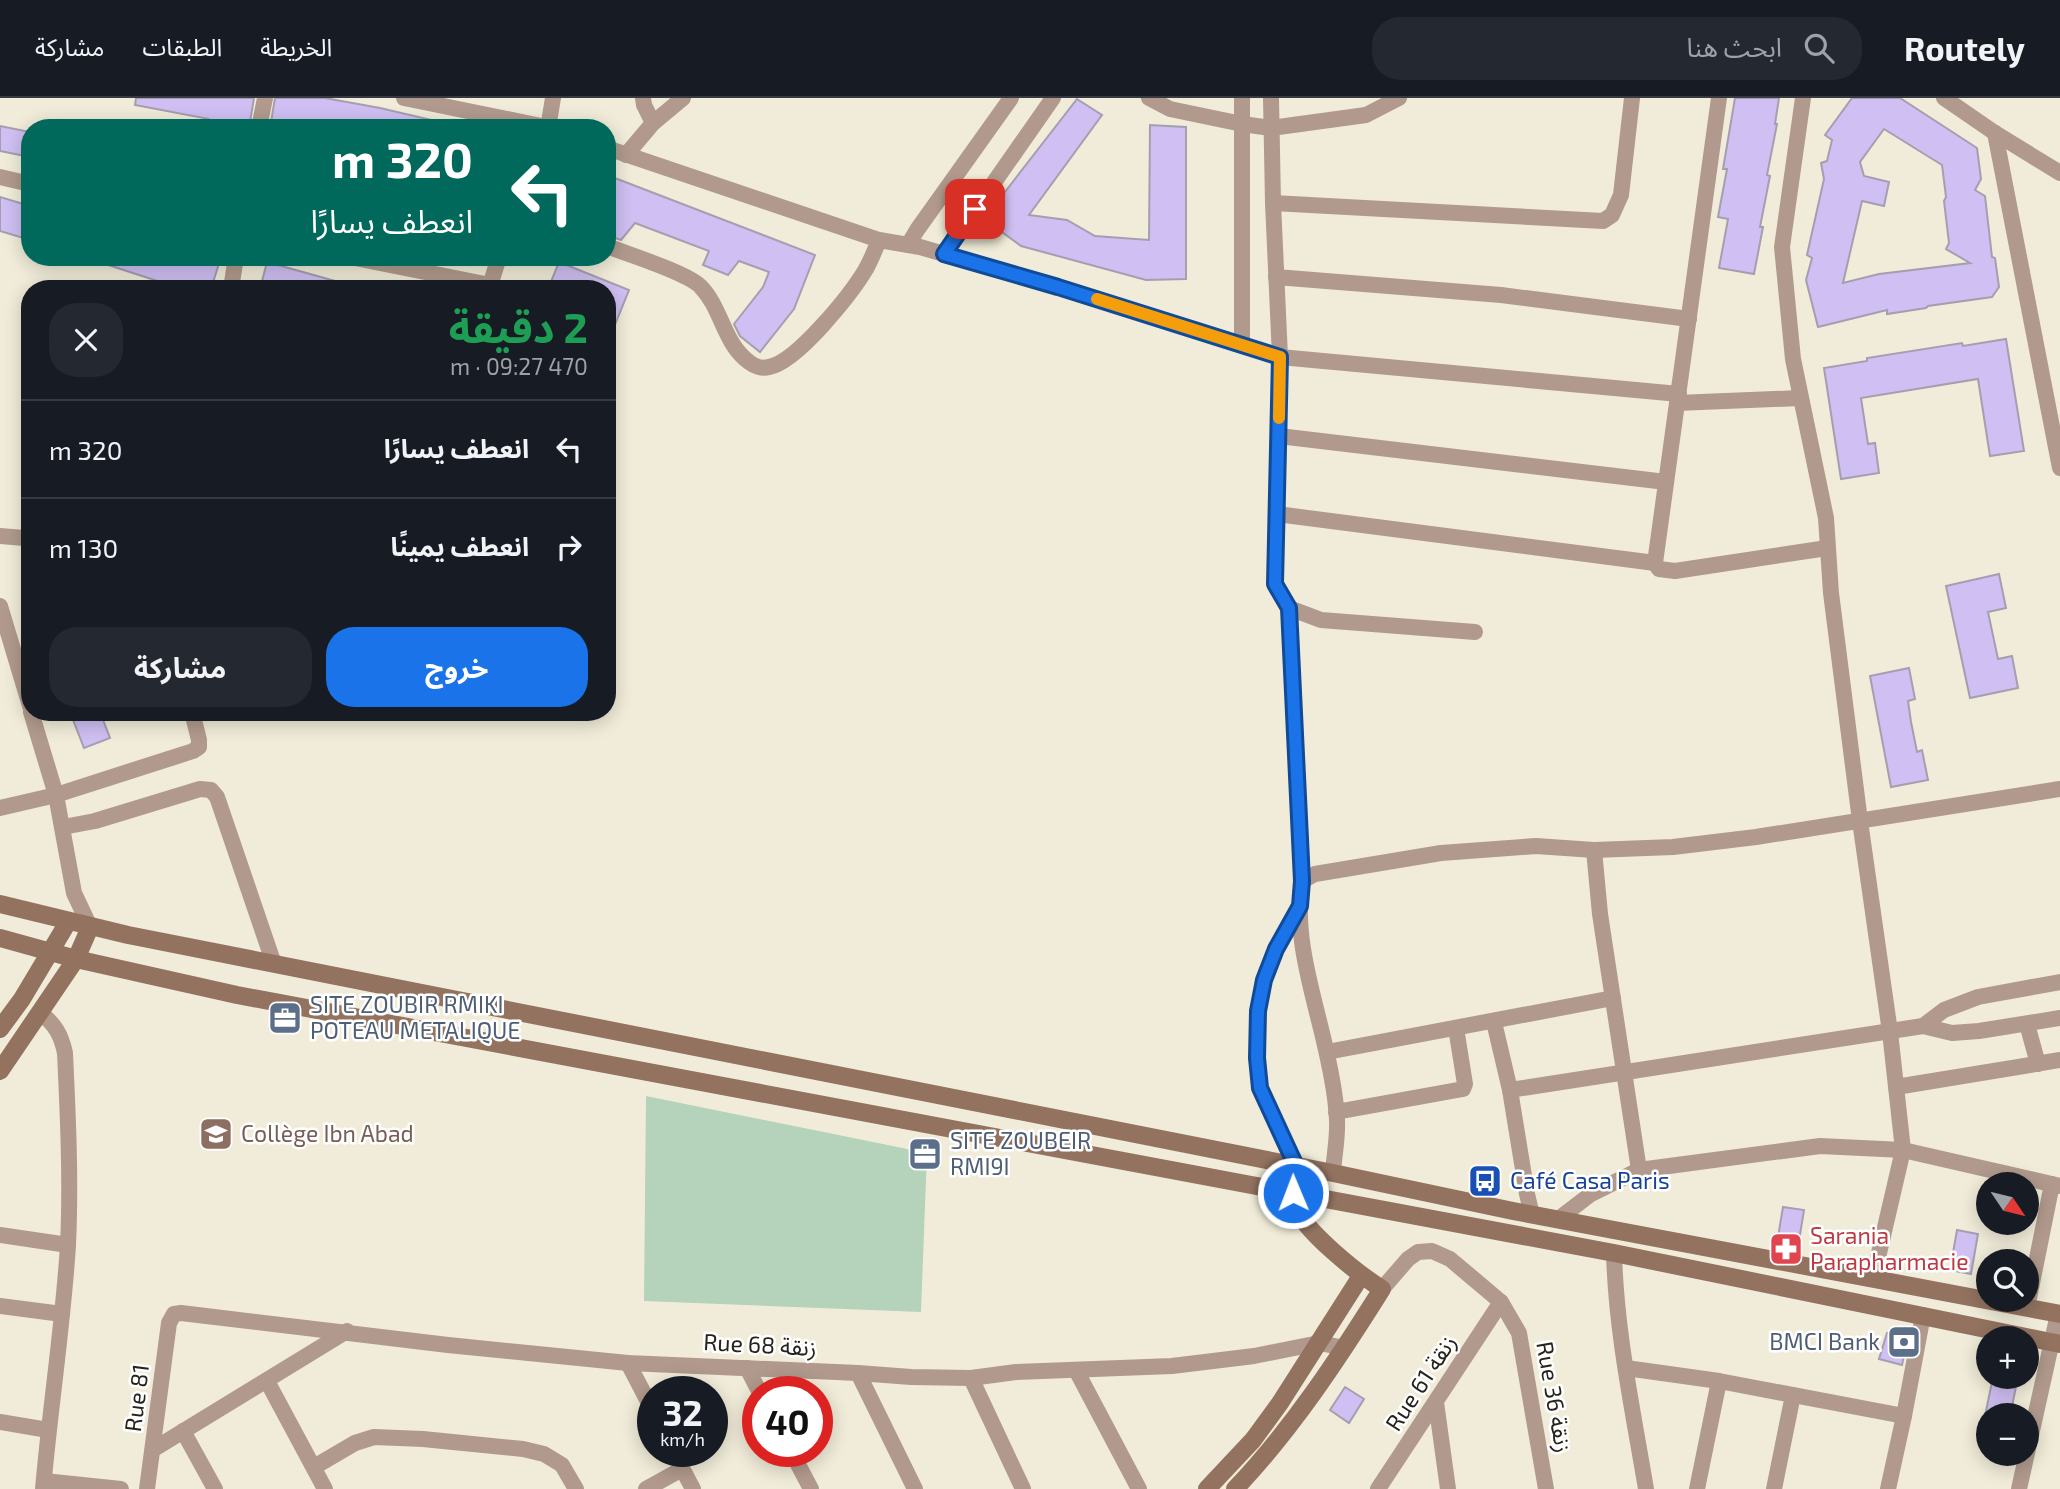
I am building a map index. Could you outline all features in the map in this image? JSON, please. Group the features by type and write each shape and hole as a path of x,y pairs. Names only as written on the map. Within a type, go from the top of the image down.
{"main road":[{"path":"0,904 90,927 274,964 1333,1173 1557,1220 1976,1298"},
{"path":"0,1030 52,952 68,922"},
{"path":"0,1071 76,959 90,927"},
{"path":"0,938 76,959 237,995 1614,1253 2056,1343"},
{"path":"1235,1489 1289,1427 1345,1348 1382,1289 1361,1276 1304,1222 1295,1207 1293,1193 1296,1166"},
{"path":"1207,1489 1253,1440 1280,1403 1361,1276"},
{"path":"2039,1310 2059,1314"}],"street":[{"path":"261,119 265,98"},
{"path":"404,98 445,102 516,119"},
{"path":"550,119 553,98"},
{"path":"643,98 653,123"},
{"path":"626,155 653,123 683,98"},
{"path":"908,245 1011,98"},
{"path":"944,254 1053,98"},
{"path":"1149,98 1170,108 1270,128 1366,115 1399,98"},
{"path":"1242,98 1242,345"},
{"path":"1271,98 1280,357 1275,584 1289,608 1302,881 1301,936 1310,989 1327,1052 1336,1112 1333,1173"},
{"path":"1273,203 1603,221 1612,215 1621,195 1632,98"},
{"path":"1654,563 1719,98"},
{"path":"1803,98 1782,247 1793,359 1826,518 1831,593 1890,1032 1903,1150 1873,1279"},
{"path":"1944,98 2060,173"},
{"path":"1995,133 2060,468"},
{"path":"616,151 879,240 944,254 1058,287 1280,357 1678,399 1800,398"},
{"path":"0,177 21,182"},
{"path":"616,249 687,277 701,287 737,351 756,367 769,367 783,360 824,325 861,276 879,240"},
{"path":"392,266 457,280"},
{"path":"1276,277 1501,295 1689,318"},
{"path":"1279,436 1666,482"},
{"path":"1277,514 1654,563 1659,569 1675,572 1827,548"},
{"path":"0,536 21,538"},
{"path":"0,606 21,676"},
{"path":"1289,608 1321,620 1475,632"},
{"path":"35,721 56,794 74,893 90,927"},
{"path":"0,808 56,794 193,751 199,747 194,721"},
{"path":"63,827 95,821 200,789 211,790 217,797 274,964"},
{"path":"1302,881 1315,874 1441,853 1536,846 1594,850 1673,847 1756,837 2060,789"},
{"path":"1594,850 1600,914 1639,1170"},
{"path":"68,922 74,893"},
{"path":"1296,1166 1260,1088 1257,1058 1258,1011 1264,980 1276,949 1300,906"},
{"path":"1923,1026 1944,1010 1978,997 2060,982"},
{"path":"1327,1052 1613,998"},
{"path":"41,1013 57,1027 62,1036 69,1168 68,1245 44,1485 121,1489"},
{"path":"1510,1090 1923,1026 1952,1033 2060,1018"},
{"path":"1494,1022 1510,1090 1532,1215"},
{"path":"2027,1024 2038,1064"},
{"path":"1336,1112 1463,1088 1465,1084 1456,1028"},
{"path":"1896,1087 2060,1060"},
{"path":"1557,1220 1591,1194 1639,1170 1820,1146 1903,1150 2056,1185 2039,1257"},
{"path":"0,1235 68,1245"},
{"name":"Rue 36 زنقة","path":"1382,1289 1408,1259 1418,1252 1432,1251 1450,1259 1501,1302 1519,1333 1546,1489"},
{"path":"1614,1253 1614,1277 1626,1368 1646,1489"},
{"name":"Rue 61 زنقة","path":"1378,1489 1501,1302"},
{"path":"0,1306 62,1314"},
{"name":"Rue 68 زنقة","path":"174,1314 628,1363 911,1377 971,1378 1016,1372 1172,1366 1254,1356 1319,1343 1345,1348"},
{"name":"Rue 81","path":"148,1489 169,1323 174,1314"},
{"path":"2019,1489 2056,1343 2059,1314"},
{"path":"1888,1489 1905,1416 1923,1315"},
{"path":"154,1449 346,1331"},
{"path":"628,1363 637,1380"},
{"path":"747,1368 751,1376"},
{"path":"1626,1368 1719,1381 1905,1416"},
{"path":"1076,1370 1139,1489"},
{"path":"858,1373 915,1489"},
{"path":"971,1378 1023,1489"},
{"path":"267,1381 326,1489"},
{"path":"1697,1489 1719,1381"},
{"path":"1774,1489 1793,1395"},
{"path":"1436,1402 1448,1489"},
{"path":"0,1422 48,1430"},
{"path":"183,1431 215,1489"},
{"path":"314,1467 355,1443 374,1437 423,1439 523,1449 544,1454 562,1465 576,1489"},
{"path":"799,1467 811,1489"},
{"path":"646,1489 682,1469 693,1489"}],"green space":[{"path":"646,1096 927,1153 921,1312 644,1301"}],"building":[{"path":"136,98 254,98 250,119 209,119 135,105"},
{"path":"275,98 325,98 427,119 272,119"},
{"path":"1735,98 1779,98 1767,175 1770,176 1760,227 1763,227 1754,274 1719,268 1728,219 1718,217 1727,169 1723,169"},
{"path":"1852,98 1900,98 1977,148 1981,179 1975,190 1985,196 1992,257 1995,258 1999,287 1992,297 1887,314 1887,310 1818,327 1806,280 1812,258 1807,255 1824,179 1821,163 1827,161 1832,140 1825,135","holes":["1884,129 1942,165 1949,243 1946,249 1970,263 1879,274 1843,283 1862,201 1884,206 1889,182 1864,176 1860,162"]},
{"path":"1077,99 1102,115 1029,215 1067,220 1095,236 1149,240 1150,125 1186,127 1186,279 1146,280 1021,246 984,219"},
{"path":"0,126 21,130 21,155 0,151"},
{"path":"616,178 815,255 794,309 760,352 740,336 734,324 763,287 769,272 739,261 728,275 703,265 709,251 635,223 621,240 616,238"},
{"path":"0,197 21,203 21,237 0,231"},
{"path":"111,266 218,266 214,280 154,280"},
{"path":"266,266 281,266 332,280 262,280"},
{"path":"557,266 569,266 604,280 552,280"},
{"path":"616,285 629,290 616,322"},
{"path":"2006,339 2024,451 1990,456 1978,379 1861,398 1868,444 1875,443 1879,473 1841,479 1824,368 1867,361 1867,358"},
{"path":"1999,574 2006,608 1988,612 1998,659 2012,656 2018,688 1970,698 1946,586"},
{"path":"1909,668 1915,699 1908,701 1911,722 1917,752 1922,750 1928,780 1891,787 1870,676"},
{"path":"74,721 103,721 110,738 84,748"},
{"path":"1783,1207 1804,1210 1797,1253 1776,1249"},
{"path":"1957,1230 1976,1234 1971,1274 1950,1270"},
{"path":"1887,1333 1908,1338 1902,1365 1879,1359"},
{"path":"1345,1387 1364,1399 1349,1423 1330,1410"},
{"path":"1991,1389 2016,1389 2013,1403 1988,1403"}],"slow traffic":[{"path":"1097,299 1280,357 1279,418"}],"place":[{"name":"SITE ZOUBIR RMIKI POTEAU METALIQUE","path":"285,1018"},
{"name":"Collège Ibn Abad","path":"216,1134"},
{"name":"SITE ZOUBEIR RMI9I","path":"925,1154"},
{"name":"Café Casa Paris","path":"1485,1181"},
{"name":"Sarania Parapharmacie","path":"1786,1249"},
{"name":"BMCI Bank","path":"1904,1342"}],"route":[{"path":"975,209 944,254 1280,357 1275,584 1289,608 1302,881 1300,906 1276,949 1264,980 1258,1011 1257,1058 1260,1088 1270,1115 1296,1166 1293,1193"}]}
